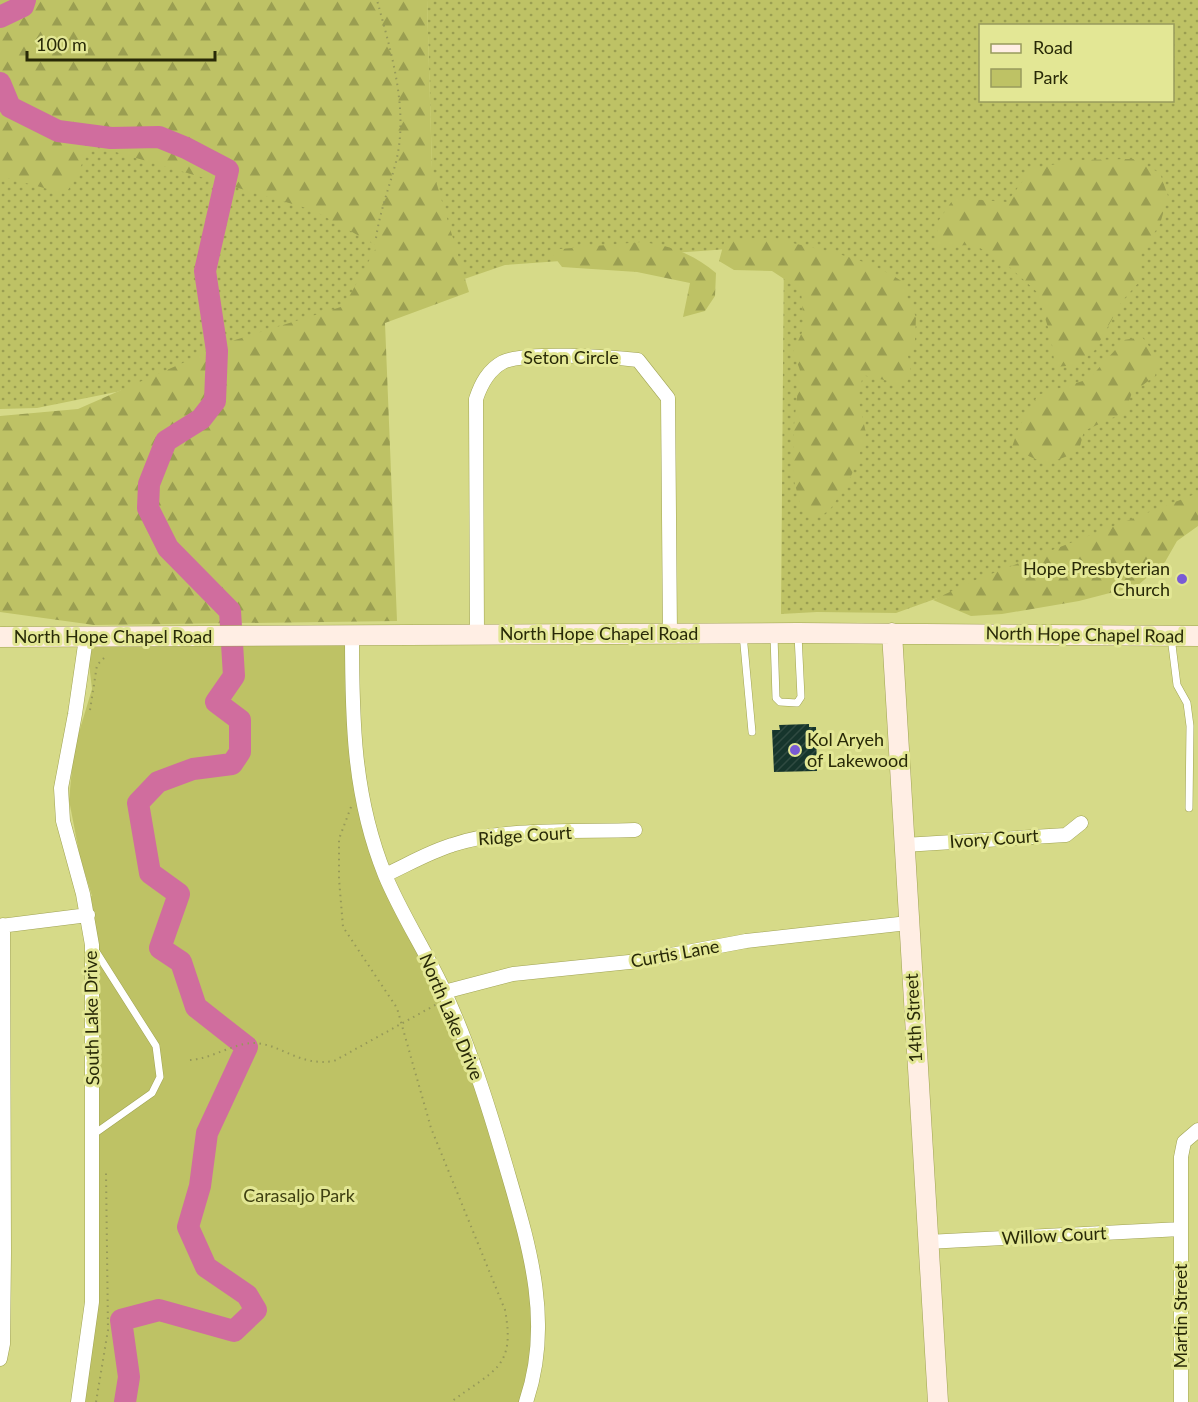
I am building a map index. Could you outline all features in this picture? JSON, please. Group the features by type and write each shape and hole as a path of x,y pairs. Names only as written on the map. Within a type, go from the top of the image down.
{"main road":[{"name":"North Hope Chapel Road","path":"0,637 774,633 1198,636"},
{"name":"14th Street","path":"892,633 938,1402"}],"street":[{"name":"Seton Circle","path":"477,634 476,406 482,383 493,368 517,357 605,356 638,360 669,398 670,634"},
{"name":"North Lake Drive","path":"352,635 353,740 359,786 385,875 446,995 470,1051 529,1248 538,1298 539,1347 536,1369 526,1402"},
{"name":"South Lake Drive","path":"78,1402 92,1302 94,1134 92,945 88,915 63,821 61,788 77,705 86,638"},
{"name":"Ivory Court","path":"904,845 1066,835 1081,823"},
{"name":"Ridge Court","path":"385,875 440,849 473,839 635,830"},
{"path":"0,1359 2,1344 1,926 88,915"},
{"name":"Curtis Lane","path":"446,995 513,974 639,961 746,941 908,923"},
{"name":"Martin Street","path":"1181,1402 1181,1157 1184,1142 1198,1130"},
{"name":"Willow Court","path":"927,1242 1181,1229"}],"lane":[{"path":"774,633 776,698 780,702 797,703 801,697 798,633"},
{"path":"742,634 752,732"},
{"path":"1171,637 1177,685 1187,703 1190,726 1189,808"},
{"path":"1190,726 1198,726"},
{"path":"1189,762 1198,762"},
{"path":"92,945 156,1046 160,1077 152,1093 94,1134"}],"path":[{"path":"376,238 380,208 396,161 399,100 395,70 377,0"},
{"path":"359,786 339,839 340,915 347,935 391,998 402,1023 431,1128 505,1310 509,1331 505,1359 491,1374 452,1402"},
{"path":"190,1060 205,1059 252,1042 319,1064 334,1061 446,995"}],"green space":[{"path":"0,0 427,0 432,168 469,292 385,323 397,621 94,625 0,612 0,416 78,409 235,340 344,306 377,246 313,210 92,145 66,194 0,176"},
{"path":"427,0 1198,0 1198,505 896,613 781,614 784,245 505,265 273,345 116,392 37,408 0,409 0,139 111,138 432,168"},
{"path":"1133,159 1160,173 1168,196 1160,224 1139,256 1141,280 1122,301 1095,350 1077,365 1055,367 1051,337 1037,292 1006,264 975,245 935,246 939,220 954,198 1007,202 1032,169 1076,160"},
{"path":"773,238 859,260 891,275 907,285 907,298 916,317 915,340 908,356 911,374 905,385 863,375 858,398 866,433 849,481 831,508 824,514 810,516 800,503 793,477 794,425 800,370 793,352 804,328 801,290 772,271 734,270 719,261 725,239"},
{"path":"641,242 662,245 681,252 716,273 715,296 705,311 683,317 690,283 637,272 562,267 549,250"},
{"path":"1142,337 1159,359 1155,376 1132,393 1125,412 1084,431 1079,450 1060,459 1038,460 1012,447 1019,427 1038,395 1089,379 1124,340"},
{"path":"1198,493 1198,526 1177,541 1165,562 1137,586 1079,601 1002,614 971,616 933,600 973,581"},
{"name":"Carasaljo Park","path":"352,635 352,720 385,875 470,1051 538,1298 526,1402 78,1402 92,1302 94,1120 83,894 92,896 80,857 69,800 74,749 92,689 86,638"}],"building":[{"name":"Kol Aryeh of Lakewood","path":"809,724 809,727 816,727 817,771 774,772 772,730 780,730 779,725"}],"waterway":[{"path":"0,17 23,6 25,0"},
{"path":"0,83 10,107 58,131 111,138 159,137 228,170 205,271 217,351 215,401 201,419 166,441 149,484 148,508 168,548 230,611 234,676 216,702 240,720 240,752 232,764 193,769 158,782 138,803 150,873 179,894 160,948 181,962 196,1007 247,1047 207,1133 200,1186 188,1227 206,1267 247,1295 256,1310 234,1331 159,1310 121,1320 129,1377 125,1402"}],"place":[{"name":"Hope Presbyterian Church","path":"1182,579"},
{"name":"Kol Aryeh of Lakewood","path":"795,750"}]}
